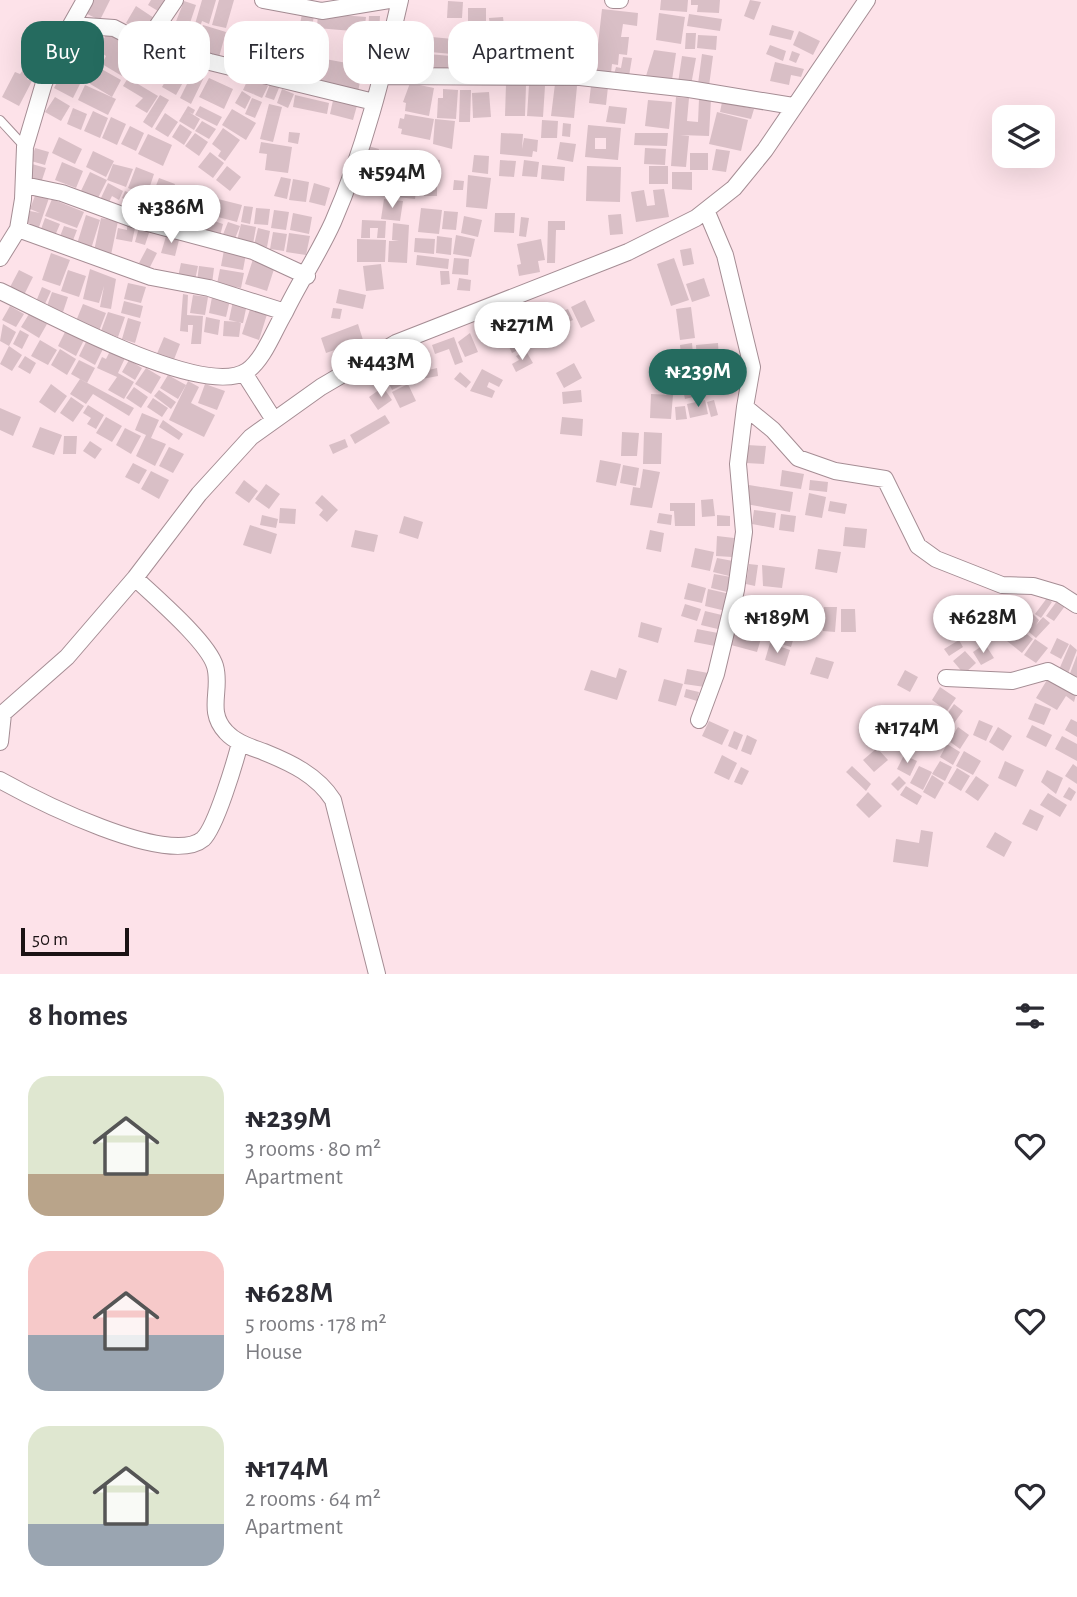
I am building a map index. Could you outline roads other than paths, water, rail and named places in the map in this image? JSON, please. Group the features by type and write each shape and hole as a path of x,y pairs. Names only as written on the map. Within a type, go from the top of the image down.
{"street":[{"path":"73,21 85,0"},
{"path":"161,21 175,0"},
{"path":"262,0 322,11 389,0"},
{"path":"395,21 400,0"},
{"path":"613,0 620,0"},
{"path":"0,742 1,715 67,657 135,578 199,494 251,437 321,387 396,343 628,252 706,210 734,188 765,150 867,0"},
{"path":"210,60 374,102"},
{"path":"434,76 580,77 689,89 793,106"},
{"path":"0,258 18,229 24,185 25,148 44,84"},
{"path":"0,291 150,361 200,377 244,373 254,364 307,276 334,220 380,84"},
{"path":"24,185 62,193 133,219 253,251 307,276"},
{"path":"699,720 719,662 743,544 738,464 752,367 725,255 706,210"},
{"path":"18,229 151,277 209,288 285,312"},
{"path":"244,373 274,420"},
{"path":"745,407 773,430 797,458 835,471 885,479 918,546 936,559 1002,585 1033,586 1060,594 1077,605"},
{"path":"135,578 198,639 215,665 215,717 227,733 240,743 306,772 322,783 333,800 356,882 377,974"},
{"path":"946,678 970,682 981,679 1012,681 1048,671 1077,687"},
{"path":"0,780 33,799 103,829 168,844 192,844 203,838 212,824 240,743"}],"lane":[{"path":"0,120 25,148"}]}
